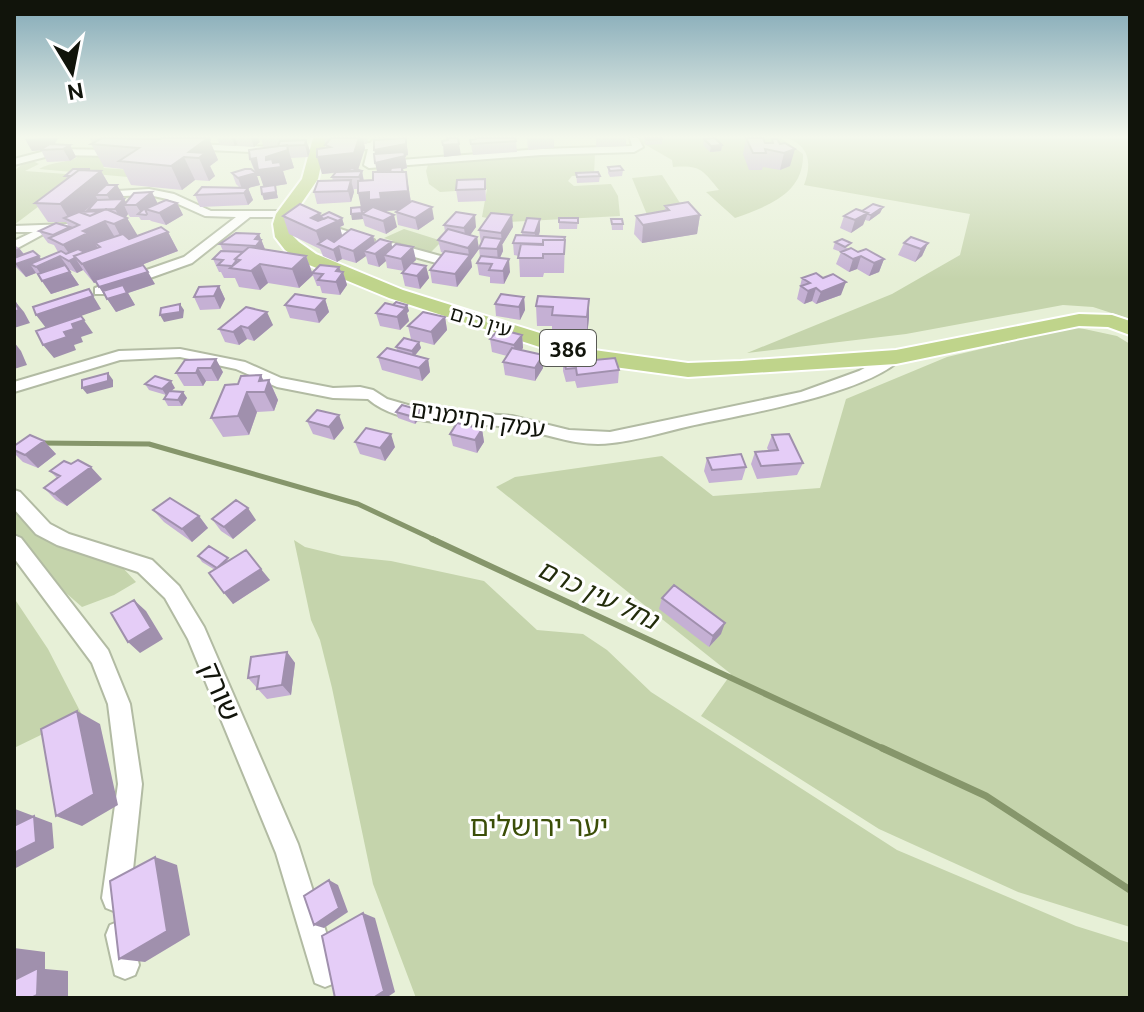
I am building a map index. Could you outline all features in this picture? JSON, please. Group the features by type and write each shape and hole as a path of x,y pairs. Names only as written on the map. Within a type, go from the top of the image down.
{"main road":[{"path":"285,214 309,192 310,185"},
{"name":"עין כרם","path":"285,214 281,231 284,237 309,258 396,294 592,357 688,370 896,357"},
{"name":"386","path":"896,357 1079,320 1112,321 1130,329"}],"street":[{"path":"95,208 113,195 134,191 170,196 209,214 285,214 440,260"},
{"path":"100,291 188,260 247,214"},
{"path":"14,229 74,226 78,223"},
{"path":"14,246 49,228"},
{"name":"עמק התימנים","path":"17,387 119,356 180,353 240,365 277,382 333,393 373,395 382,403 425,415 512,422 569,436 610,438 804,396 864,374 896,357"},
{"name":"שורק","path":"14,497 43,529 64,540 145,566 172,592 197,634 289,853 325,973"},
{"path":"14,543 100,657 119,704 130,784 115,906 125,965"}],"green space":[{"path":"14,185 67,185 14,225"},
{"path":"431,185 612,185 618,196 620,216 508,222 482,217 487,189 440,192"},
{"path":"635,185 669,185 689,217 650,222"},
{"path":"715,185 793,185 771,203 735,218 706,192 719,190"},
{"path":"805,185 1130,185 1130,319 1093,307 1063,305 906,334 747,353 892,294 960,255 970,214"},
{"path":"404,229 442,241 430,253 384,238"},
{"path":"1075,327 1117,336 1130,344 1130,927 1018,892 879,829 701,716 731,674 496,487 515,477 662,456 713,496 820,488 846,399 947,357"},
{"path":"14,508 90,554 123,568 136,582 114,595 82,607 66,593 14,532"},
{"name":"יער ירושלים","path":"294,540 305,547 342,556 391,561 484,581 537,630 583,634 607,650 651,692 897,850 1076,926 1130,943 1130,998 416,998 373,884 332,688 320,640 311,620"},
{"path":"14,598 48,649 82,715 14,748"}],"building":[{"path":"59,185 83,185 60,204 35,203"},
{"path":"106,185 117,185 107,195 95,195"},
{"path":"275,185 276,192 262,194 261,187"},
{"path":"316,185 350,185 348,191 314,192"},
{"path":"358,185 407,185 408,191 380,193 381,199 369,200 369,192 358,193"},
{"path":"456,185 485,185 485,189 456,190"},
{"path":"202,187 248,188 244,193 195,195"},
{"path":"152,192 136,205 124,205 134,193"},
{"path":"124,199 115,209 88,210 97,200"},
{"path":"166,200 177,203 159,213 145,209"},
{"path":"412,201 432,207 415,218 396,212"},
{"path":"688,202 700,215 643,225 636,216 669,210 665,206"},
{"path":"300,204 320,213 311,218 318,221 328,217 338,221 316,231 283,216"},
{"path":"873,204 883,207 871,215 862,211"},
{"path":"361,207 362,213 351,214 351,208"},
{"path":"373,207 394,215 383,221 362,214"},
{"path":"106,209 127,218 114,224 105,221 63,245 49,238 79,225 64,218 79,212 90,216"},
{"path":"856,209 868,213 855,220 844,216"},
{"path":"101,211 90,216 80,212"},
{"path":"329,212 342,218 338,221 322,218"},
{"path":"456,212 475,215 464,228 444,225"},
{"path":"491,213 512,215 501,233 479,230"},
{"path":"527,218 540,219 535,233 522,232"},
{"path":"559,218 578,218 578,223 559,222"},
{"path":"611,219 622,219 623,224 612,224"},
{"path":"56,223 70,227 53,235 39,231"},
{"path":"161,227 168,232 82,264 74,256 100,247 95,243 123,234 129,239"},
{"path":"351,229 373,236 353,251 339,246 333,250 318,244 327,238 334,242"},
{"path":"448,229 477,237 468,248 438,240"},
{"path":"236,233 259,234 255,239 261,240 256,246 220,244"},
{"path":"516,235 565,237 564,240 543,240 543,244 513,243"},
{"path":"484,237 502,239 497,249 479,248"},
{"path":"911,237 928,243 921,249 904,243"},
{"path":"380,239 391,242 375,254 364,251"},
{"path":"842,239 851,243 845,247 835,242"},
{"path":"543,240 565,240 564,254 518,258 521,244 543,245"},
{"path":"396,244 413,247 401,259 384,255"},
{"path":"249,247 306,256 292,269 260,264 251,271 230,268"},
{"path":"851,248 858,252 866,249 884,259 874,263 861,256 853,259 841,252"},
{"path":"78,249 85,252 69,261 60,256 36,267 30,264 61,251 66,254"},
{"path":"33,251 39,256 16,264 14,262 14,258"},
{"path":"221,251 243,252 232,266 218,265 223,260 213,259"},
{"path":"445,251 470,255 455,274 430,270"},
{"path":"481,256 509,259 503,271 489,270 492,264 477,263"},
{"path":"411,263 426,266 417,276 402,273"},
{"path":"65,265 70,272 42,281 38,274"},
{"path":"143,265 148,272 99,287 95,280"},
{"path":"320,265 339,267 336,271 343,272 336,282 318,280 323,274 312,273"},
{"path":"816,273 823,278 833,274 846,282 821,292 816,288 808,291 801,286 810,283 802,278"},
{"path":"123,285 127,293 107,299 103,291"},
{"path":"219,286 214,296 194,297 199,287"},
{"path":"89,289 93,296 36,315 33,307"},
{"path":"295,294 325,299 315,310 285,305"},
{"path":"501,294 524,297 519,307 495,304"},
{"path":"538,296 589,299 587,317 552,315 553,307 536,306"},
{"path":"396,302 407,305 405,308 393,305"},
{"path":"385,303 406,308 397,317 376,313"},
{"path":"180,304 180,312 160,315 161,308"},
{"path":"246,307 267,312 248,328 241,326 233,332 219,329"},
{"path":"423,312 445,317 431,332 408,326"},
{"path":"81,316 84,320 72,324 74,329 64,332 67,337 43,345 36,331"},
{"path":"499,329 522,335 514,345 490,339"},
{"path":"404,338 419,342 412,351 396,347"},
{"path":"387,348 428,359 419,368 378,357"},
{"path":"512,348 543,355 535,368 503,362"},
{"path":"584,356 585,361 615,358 619,370 577,375 576,368 566,369 563,358"},
{"path":"216,359 211,368 198,368 196,373 176,373 185,360"},
{"path":"108,373 108,381 82,388 82,380"},
{"path":"261,375 259,381 269,380 265,392 247,392 238,416 211,418 225,385 238,384 241,376"},
{"path":"155,376 171,381 162,389 145,384"},
{"path":"169,391 183,392 178,400 164,399"},
{"path":"402,405 420,410 414,417 396,412"},
{"path":"317,410 339,415 329,427 307,421"},
{"path":"457,423 482,429 475,440 450,434"},
{"path":"366,428 391,434 380,448 355,442"},
{"path":"789,434 803,463 761,466 755,452 778,450 772,435"},
{"path":"30,435 44,441 25,455 14,450 14,446"},
{"path":"741,454 746,467 712,470 707,458"},
{"path":"78,460 91,467 54,494 44,488 60,476 50,471 64,461 71,464"},
{"path":"170,498 199,516 182,529 153,510"},
{"path":"236,500 248,508 224,527 212,519"},
{"path":"209,546 228,558 217,568 198,556"},
{"path":"246,550 261,569 224,593 209,573"},
{"path":"674,585 725,623 713,636 662,598"},
{"path":"134,600 151,628 128,642 111,613"},
{"path":"287,652 282,685 257,689 259,676 248,678 251,657"},
{"path":"77,711 94,794 56,816 41,729"},
{"path":"14,809 16,825 34,816 36,842 14,853"},
{"path":"155,857 167,931 119,959 110,881"},
{"path":"329,880 339,908 314,925 304,896"},
{"path":"363,913 384,991 373,998 335,998 322,936"},
{"path":"38,968 37,995 14,998 14,980"}],"waterway":[{"name":"נחל עין כרם","path":"39,443 149,444 358,504 437,541"},
{"name":"נחל עין כרם","path":"432,539 886,750"},
{"name":"נחל עין כרם","path":"882,748 986,796 1130,890"}]}
